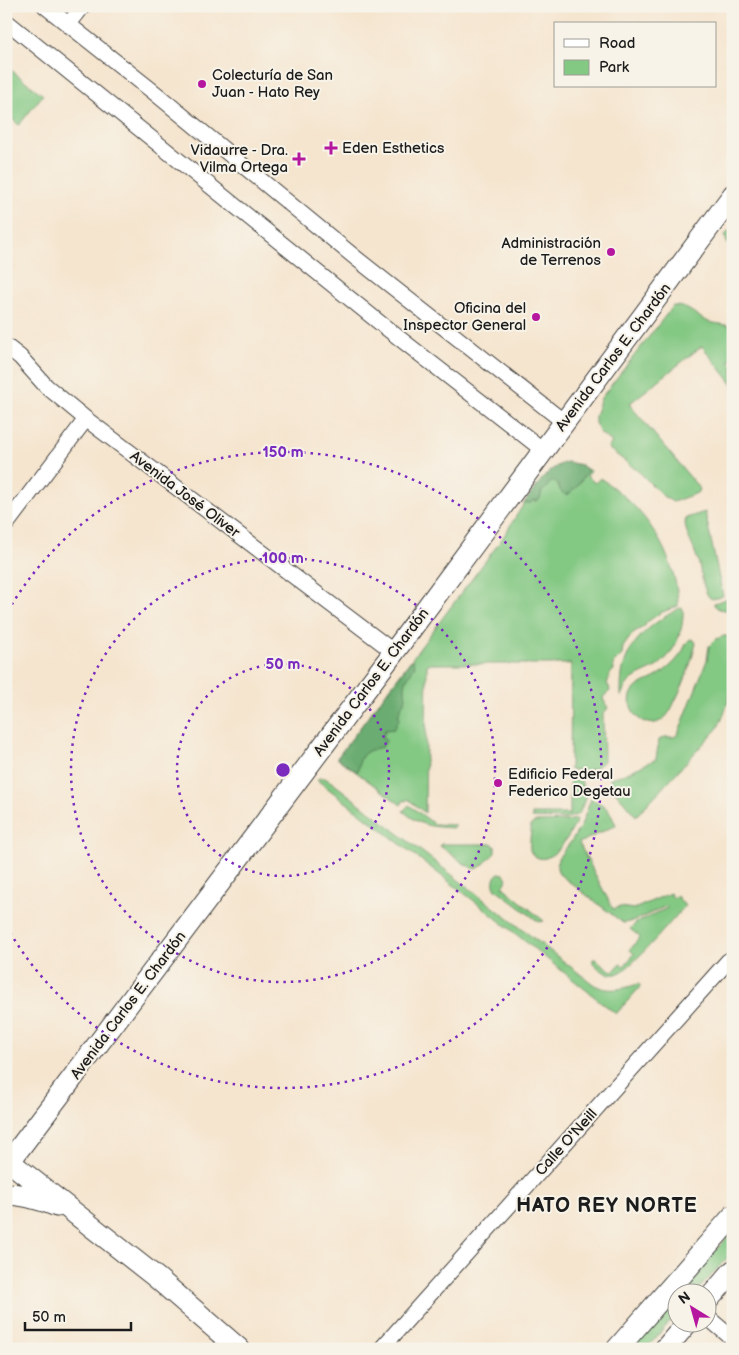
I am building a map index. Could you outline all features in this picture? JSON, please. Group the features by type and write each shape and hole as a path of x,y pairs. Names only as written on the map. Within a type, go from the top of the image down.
{"street":[{"path":"45,6 155,93 357,259 564,422"},
{"path":"68,24 83,6"},
{"path":"6,21 378,321 543,450"},
{"name":"Avenida Carlos E. Chardón","path":"7,1162 394,652 733,195"},
{"name":"Avenida José Oliver","path":"6,346 20,357 46,386 86,419 394,652"},
{"path":"6,525 86,419"},
{"name":"Calle O'Neill","path":"381,1349 728,961 733,958"},
{"path":"7,1162 157,1278 239,1349"},
{"path":"6,1194 19,1194 37,1198 76,1214"},
{"path":"617,1349 733,1216"},
{"path":"716,1291 733,1271"},
{"path":"716,1325 733,1339"},
{"path":"665,1349 679,1332"}],"green space":[{"path":"11,70 43,95 19,125 6,114 6,77"},
{"path":"730,230 733,239 733,254 725,235"},
{"path":"673,306 684,307 709,322 733,327 733,359 729,362 733,365 733,385 702,346 629,404 700,489 697,493 673,502 664,497 639,472 608,448 612,442 600,433 595,423 595,416 601,398"},
{"path":"567,462 581,465 590,471 587,476 595,483 600,478 623,495 640,512 657,536 664,550 670,563 677,592 678,606 660,613 647,622 644,627 634,632 623,647 622,655 613,664 614,670 610,674 607,685 610,691 603,697 608,708 603,714 604,761 586,771 570,770 571,664 427,664 425,813 408,799 404,800 401,805 337,758 502,539 530,494 548,473"},
{"path":"567,462 581,465 588,470 573,490 567,495 564,494 557,483 552,481 542,491 540,499 533,500 531,503 524,503 548,473"},
{"path":"705,512 723,596 713,599 709,597 705,589 698,560 685,527 686,518"},
{"path":"729,598 732,611 719,609 714,605 714,603"},
{"path":"680,608 683,609 682,626 673,649 663,662 631,681 621,696 623,669 633,646 654,624"},
{"path":"724,636 733,636 733,687 723,717 717,729 636,816 612,788 610,778 625,774 656,759 659,740 665,737 674,737 678,734 707,660 709,646 716,639"},
{"path":"690,639 696,643 692,659 670,711 662,720 656,723 643,721 633,712 630,700 632,693 639,685 659,675 671,665"},
{"path":"412,659 415,666 406,681 406,698 399,712 399,719 394,729 385,730 383,737 386,741 382,747 363,754 357,772 337,758"},
{"path":"325,778 333,783 593,984 610,989 621,989 638,984 641,986 616,1014 482,907 317,780"},
{"path":"570,780 579,780 582,782 582,787 589,789 579,814 565,819 532,818 532,814 570,814"},
{"path":"591,799 607,809 616,825 579,843 613,909 620,907 634,909 670,893 673,898 677,896 685,906 630,965 616,974 609,974 598,968 593,963 593,959 613,972 620,964 624,966 634,954 630,950 640,937 630,929 636,923 667,908 666,906 634,921 623,923 559,874 557,868 558,858 581,826"},
{"path":"409,805 434,824 456,825 452,828 421,823 403,811"},
{"path":"577,819 567,838 551,856 539,858 531,853 531,826 533,823"},
{"path":"441,844 493,844 495,846 495,853 482,866 475,869 466,865 440,846"},
{"path":"499,873 504,874 506,877 503,887 544,921 539,922 496,889 494,880 495,876"},
{"path":"733,1231 733,1252 705,1282 687,1282"},
{"path":"666,1307 666,1326 646,1349 630,1349"}],"place":[{"name":"Colecturía de San Juan - Hato Rey","path":"202,84"},
{"name":"Eden Esthetics","path":"331,148"},
{"name":"Vidaurre - Dra. Vilma Ortega","path":"299,159"},
{"name":"Administración de Terrenos","path":"611,252"},
{"name":"Oficina del Inspector General","path":"536,317"},
{"name":"Edificio Federal Federico Degetau","path":"498,783"}],"district":[{"name":"HATO REY NORTE","path":"607,1205"}]}
